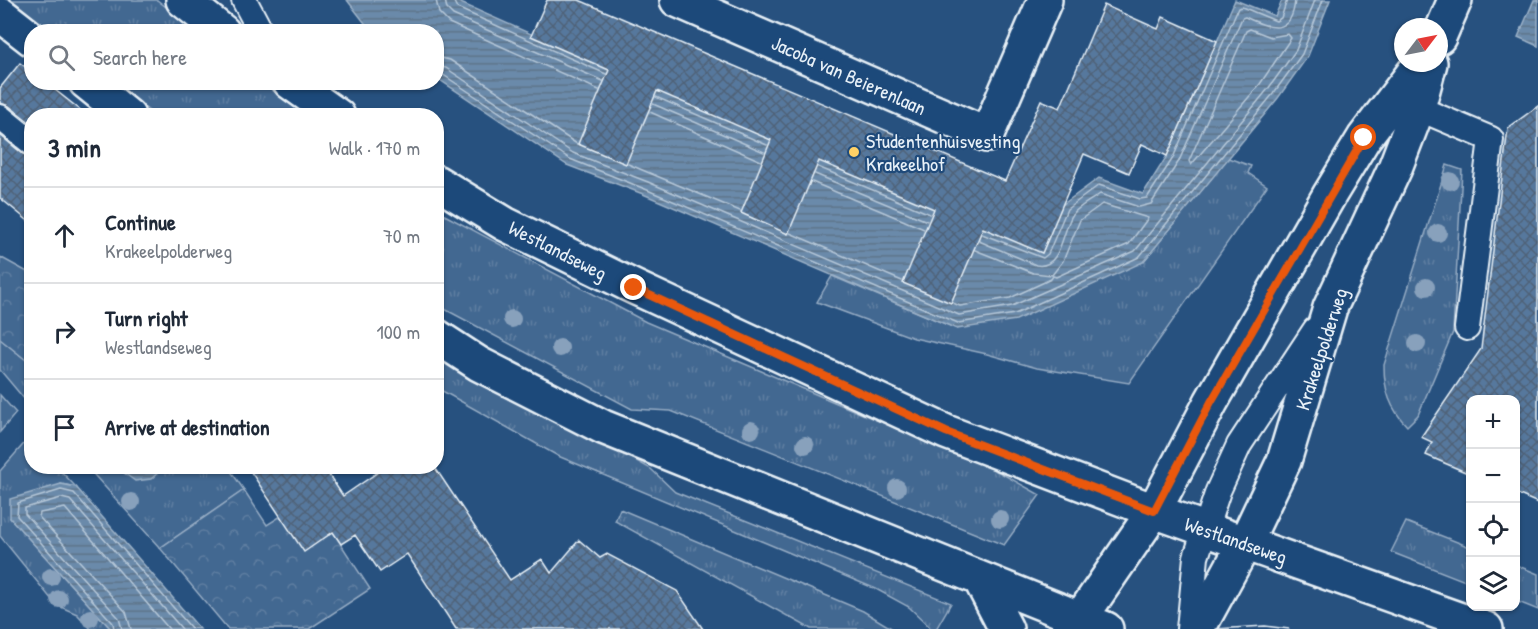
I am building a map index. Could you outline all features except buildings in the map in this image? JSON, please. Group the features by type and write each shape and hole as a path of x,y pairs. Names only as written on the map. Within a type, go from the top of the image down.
{"main road":[{"path":"183,0 213,24"},
{"name":"Jacoba van Beierenlaan","path":"677,0 987,135 1045,0"},
{"path":"1447,18 1455,0"},
{"path":"0,14 24,33"},
{"name":"Krakeelpolderweg","path":"1197,629 1245,543 1284,461 1330,308 1395,168 1405,103 1417,72"},
{"name":"Krakeelpolderweg","path":"1087,626 1154,511 1211,402 1330,194 1405,103 1424,72"},
{"path":"96,90 118,108"},
{"path":"301,90 327,108"},
{"name":"Westlandseweg","path":"444,187 505,224 634,288 946,432 1154,511 1486,629"},
{"path":"444,341 479,364 603,427 980,579 1087,626"},
{"path":"980,579 1006,629"}],"lane":[{"path":"244,0 257,24"},
{"path":"1405,103 1491,139 1467,328"},
{"path":"0,117 24,136"},
{"path":"1189,629 1193,579 1204,529 1239,444 1330,308"}],"green space":[{"path":"12,0 157,0 188,24 42,24"},
{"path":"123,90 272,90 296,108 145,108"},
{"path":"1228,158 1251,166 1248,173 1267,186 1129,383 1037,368 914,338 817,302 832,276 957,329 1143,262"},
{"path":"1447,165 1462,170 1453,332 1418,415 1407,426 1396,413 1389,398 1384,365"},
{"path":"444,215 646,322 999,472 1040,495 1004,545 671,411 632,409 444,309"},
{"path":"0,257 24,270 24,358 0,339"},
{"path":"0,339 24,358 24,399 0,370"},
{"path":"444,352 651,469 675,492 951,603 936,629 932,629 909,607 876,589 558,456 444,392"},
{"path":"0,395 16,413 0,432"},
{"path":"24,444 24,474 64,474 76,487 61,484 10,518 111,629 91,629 77,614 56,605 0,536 0,471"},
{"path":"93,474 233,474 244,490 160,548"},
{"path":"244,490 267,525 281,516 304,551 333,532 370,589 309,629 228,629 160,548"},
{"path":"620,509 863,611 893,629 811,629 615,521"},
{"path":"1406,522 1466,545 1466,581 1391,552"},
{"path":"1520,567 1538,574 1538,610 1520,603"}],"water":[{"path":"347,0 454,0 776,142 1042,253 1062,205 1099,178 1143,194 1167,156 1235,0 1275,16 1282,0 1330,0 1308,56 1278,98 1143,262 1016,320 957,329 643,194 567,165 444,83 444,24 366,24"},
{"path":"1534,0 1538,0 1538,46 1518,37"},
{"path":"126,474 157,474 151,479 135,481"},
{"path":"61,484 76,487 200,629 111,629 10,518 10,499"}],"tram line":[{"path":"1216,629 1265,626 1289,629"}],"place":[{"name":"Studentenhuisvesting Krakeelhof","path":"854,152"}],"route":[{"path":"634,288 946,432 1154,511 1211,402 1364,138"}]}
